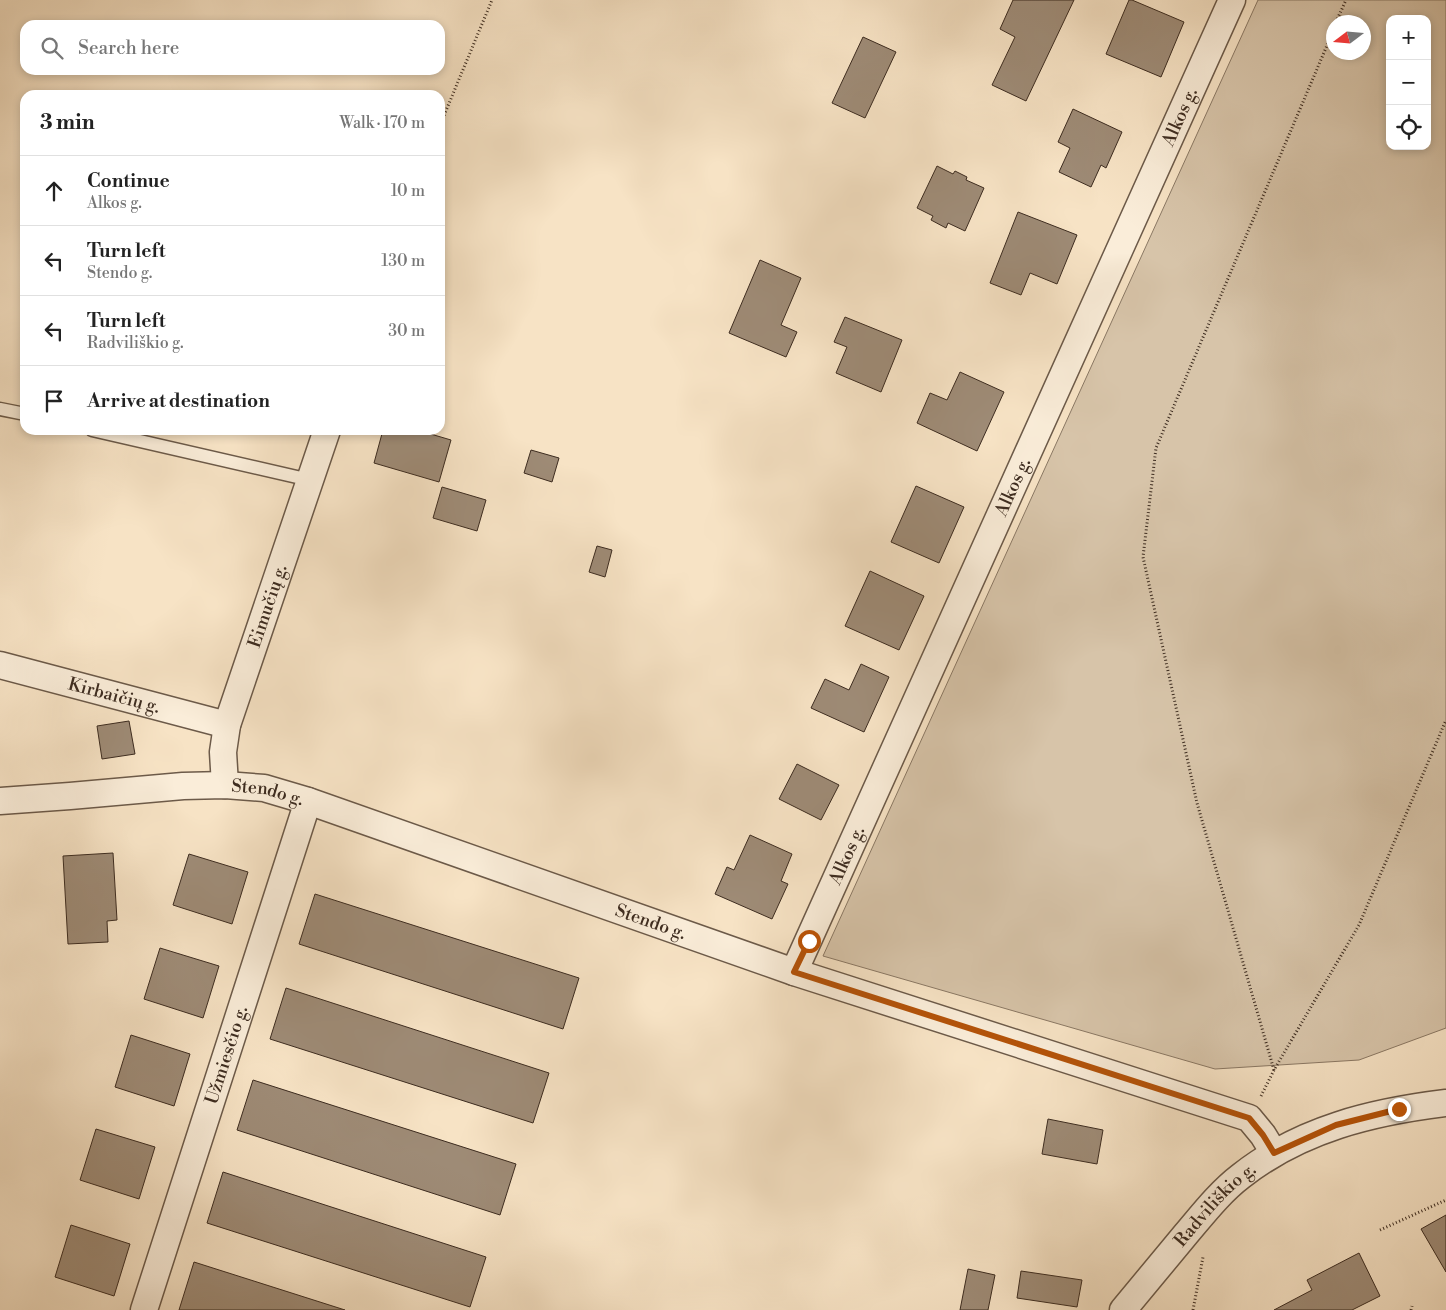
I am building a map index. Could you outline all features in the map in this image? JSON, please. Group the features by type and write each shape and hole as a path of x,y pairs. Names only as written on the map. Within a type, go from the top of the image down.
{"street":[{"name":"Alkos g.","path":"794,972 1232,0"},
{"name":"Eimučių g.","path":"225,785 223,752 226,725 325,435"},
{"name":"Kirbaičių g.","path":"0,665 226,725"},
{"name":"Stendo g.","path":"0,801 183,786 225,785 264,788 308,801 794,972 1249,1118"},
{"name":"Užmiesčio g.","path":"144,1310 308,801"},
{"name":"Radviliškio g.","path":"1123,1310 1208,1208 1240,1176 1274,1153 1336,1125 1399,1109 1446,1103"},
{"path":"1249,1118 1263,1135 1274,1153"}],"lane":[{"path":"0,409 20,413"},
{"path":"114,435 310,480"}],"path":[{"path":"445,114 492,0"},
{"path":"1339,15 1346,0"},
{"path":"1274,1070 1197,803 1143,557 1156,448 1326,48"},
{"path":"1249,1118 1274,1070 1359,925 1446,720"},
{"path":"1380,1230 1446,1200"}],"shaded area":[{"path":"1258,0 1446,0 1446,1028 1359,1060 1215,1069 823,956"}],"building":[{"path":"1013,0 1074,0 1026,101 992,85 1015,37 1000,29"},
{"path":"1129,0 1184,22 1161,77 1106,54"},
{"path":"863,37 896,52 865,118 832,103"},
{"path":"1073,109 1122,132 1106,168 1101,165 1091,187 1059,172 1070,148 1058,142"},
{"path":"937,166 953,174 955,171 967,177 966,180 984,188 965,231 948,223 946,228 931,220 933,216 917,208"},
{"path":"1018,212 1077,235 1057,284 1030,273 1021,295 990,283"},
{"path":"760,260 801,278 781,325 797,332 786,357 729,333"},
{"path":"845,317 902,340 881,392 836,373 847,347 834,342"},
{"path":"960,372 1004,392 977,451 917,423 930,393 947,400"},
{"path":"382,435 434,435 451,440 439,482 374,463"},
{"path":"531,450 559,458 552,482 524,473"},
{"path":"916,486 964,507 939,563 891,542"},
{"path":"442,487 486,500 477,531 433,518"},
{"path":"597,546 612,550 605,577 589,572"},
{"path":"870,571 924,596 899,650 845,626"},
{"path":"861,664 889,677 864,732 811,708 825,679 849,690"},
{"path":"129,721 135,754 102,759 97,726"},
{"path":"797,764 839,785 821,820 779,799"},
{"path":"750,835 792,854 781,881 788,884 772,919 715,894 727,867 734,870"},
{"path":"113,853 117,920 107,921 108,942 68,944 63,856"},
{"path":"189,854 248,872 232,924 173,905"},
{"path":"315,894 579,978 563,1029 299,944"},
{"path":"160,948 219,966 203,1018 144,999"},
{"path":"286,988 549,1073 533,1123 270,1039"},
{"path":"131,1035 190,1054 174,1106 115,1087"},
{"path":"253,1080 516,1164 500,1215 237,1130"},
{"path":"1048,1119 1103,1130 1097,1164 1042,1154"},
{"path":"96,1129 155,1147 139,1199 80,1180"},
{"path":"223,1172 486,1257 470,1307 207,1223"},
{"path":"1446,1215 1446,1272 1421,1229"},
{"path":"71,1225 130,1244 114,1296 55,1277"},
{"path":"1359,1253 1380,1296 1352,1310 1274,1310 1312,1290 1307,1280"},
{"path":"194,1262 345,1310 179,1310"},
{"path":"968,1269 995,1275 988,1310 960,1310"},
{"path":"1021,1271 1082,1280 1077,1307 1017,1298"}],"route":[{"path":"809,941 794,972 1249,1118 1263,1135 1274,1153 1310,1135 1336,1125 1399,1109"}]}
